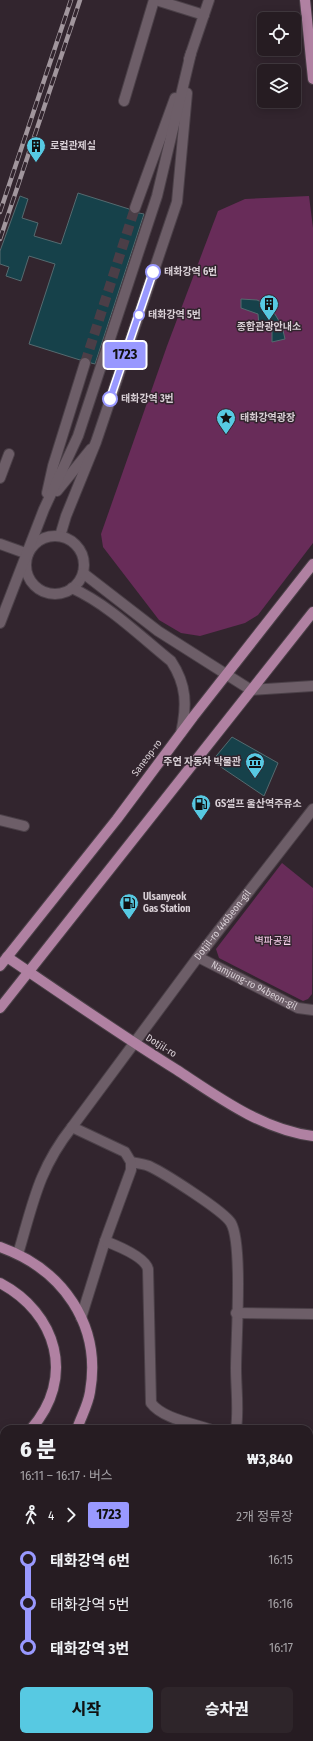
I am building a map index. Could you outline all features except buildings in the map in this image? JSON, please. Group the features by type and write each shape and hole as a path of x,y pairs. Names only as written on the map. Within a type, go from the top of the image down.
{"main road":[{"path":"305,0 313,79"},
{"name":"Saneop-ro","path":"0,966 116,819 226,674 313,564"},
{"path":"0,1008 313,612"},
{"name":"Dotjil-ro","path":"7,957 133,1043 239,1110 271,1124 313,1136"},
{"path":"0,1247 31,1261 50,1274 68,1295 81,1318 90,1343 93,1371 90,1394 78,1425"},
{"path":"0,1283 14,1290 32,1306 47,1328 54,1348 56,1368 54,1386 49,1402 40,1419 35,1425"}],"street":[{"path":"124,100 155,0 204,15"},
{"path":"135,208 209,0"},
{"path":"60,536 66,516 96,442 177,202 191,53"},
{"path":"0,623 28,554 44,509 78,436 157,196 191,53"},
{"path":"44,509 53,466 85,363"},
{"path":"44,509 96,442"},
{"path":"0,478 9,454"},
{"path":"50,536 60,536 77,546 82,554 84,563 83,573 78,582 72,588 63,593 54,594 36,588 30,581 26,572 26,563 28,554 33,546 50,536"},
{"path":"0,544 28,554"},
{"path":"83,573 158,631 251,690 313,686"},
{"path":"72,588 87,595 100,604 171,662 179,673 184,686 186,699 185,716 181,733"},
{"name":"Dotjil-ro 446beon-gil","path":"18,1254 36,1190 49,1159 133,1043 313,809"},
{"path":"0,820 24,826"},
{"name":"Namjung-ro 94beon-gil","path":"198,957 298,1008 313,1010"},
{"path":"72,1127 125,1152 132,1162 149,1166 201,1198 230,1222 236,1244 236,1371 238,1413 236,1425"},
{"path":"81,1318 131,1170 132,1162"},
{"path":"106,1241 141,1258 147,1264 151,1403 163,1414 197,1425"},
{"path":"236,1313 313,1314"}],"green space":[{"name":"태화강역광장","path":"309,196 313,228 313,543 258,615 245,623 200,636 181,633 159,620 103,547 101,534 167,346 218,211 245,199"},
{"name":"벽파공원","path":"282,863 313,888 312,994 308,999 303,1001 219,958 216,949"}],"tunnel":[{"path":"85,363 135,208"}],"railway":[{"path":"0,212 71,0"},
{"path":"0,239 80,0"}],"bus line":[{"name":"1723","path":"110,399 153,272"}],"place":[{"name":"로컬관제실","path":"36,163"},
{"name":"태화강역 6번","path":"153,272"},
{"name":"태화강역 5번","path":"139,315"},
{"name":"종합관광안내소","path":"269,321"},
{"name":"태화강역 3번","path":"110,399"},
{"name":"태화강역광장","path":"226,435"},
{"name":"주연 자동차 박물관","path":"255,779"},
{"name":"GS셀프 울산역주유소","path":"201,821"},
{"name":"Ulsanyeok Gas Station","path":"129,920"}]}
